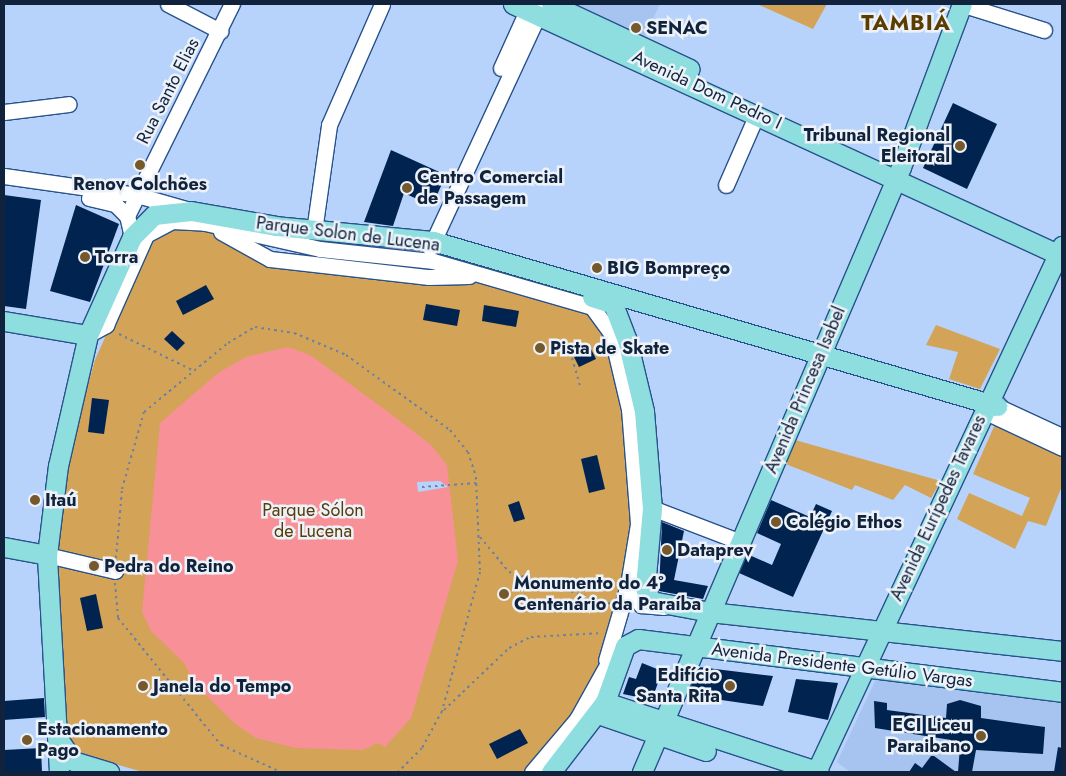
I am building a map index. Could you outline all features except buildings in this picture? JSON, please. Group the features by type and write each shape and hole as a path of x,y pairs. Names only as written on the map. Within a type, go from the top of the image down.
{"main road":[{"name":"Avenida Princesa Isabel","path":"642,772 818,357 899,172 962,4"},
{"name":"Avenida Dom Pedro I","path":"534,6 899,172 1061,254"},
{"name":"Avenida Dom Pedro I","path":"534,6 758,114 899,172"},
{"name":"Parque Solon de Lucena","path":"191,211 314,231 424,243"},
{"path":"58,772 46,555 58,466 88,335 132,237 154,215 191,211"},
{"path":"424,243 990,409"},
{"name":"Avenida Eurípedes Tavares","path":"819,772 888,630 1061,254"},
{"path":"614,299 628,340 644,411 652,508 646,592 651,601 672,607"},
{"path":"4,321 88,335"},
{"path":"4,547 46,555"},
{"name":"Avenida Presidente Getúlio Vargas","path":"672,607 1062,651"},
{"path":"551,772 599,702 619,639"},
{"name":"Avenida Presidente Getúlio Vargas","path":"619,639 638,639 1062,692"},
{"path":"599,702 660,731 779,772"},
{"path":"56,731 62,751 73,761 109,772"},
{"path":"660,731 819,772"}],"street":[{"path":"168,4 220,31"},
{"name":"Rua Santo Elias","path":"137,195 232,4"},
{"path":"314,231 329,125 382,4"},
{"path":"962,4 1044,30"},
{"path":"424,243 455,181 534,6"},
{"path":"4,112 69,104"},
{"path":"726,186 758,114"},
{"name":"Parque Solon de Lucena","path":"4,176 137,195 191,211"},
{"path":"4,186 101,199 126,216 132,237"},
{"path":"126,216 137,195"},
{"path":"88,335 106,325 146,234 172,221 205,223 320,249 433,261 583,303 598,313 611,333 629,409 635,465 638,524 628,585 621,607 619,639 606,660 599,702 577,720 532,772"},
{"path":"205,223 270,259 429,277 488,275"},
{"path":"990,409 1062,436"},
{"path":"990,409 1062,448"},
{"path":"652,508 741,542"},
{"path":"46,555 116,571"},
{"path":"628,585 641,605 672,607"}],"path":[{"path":"281,772 221,745 145,655 118,618 116,571 122,489 139,423 144,412 194,371 255,327 294,333 346,355 450,430 468,452 477,483 480,536 478,585 442,711 422,748 398,772"},
{"path":"119,334 194,371"},
{"path":"572,358 581,389"},
{"path":"422,487 477,483"},
{"path":"480,536 509,572 621,607"},
{"path":"442,711 509,648 531,637 619,639"}],"shaded area":[{"name":"SENAC","path":"572,4 660,4 644,38"},
{"path":"288,347 310,355 387,411 431,445 447,465 458,561 411,718 385,747 378,743 363,750 296,748 256,738 234,723 196,685 184,663 151,631 142,612 160,423 218,373 246,357"},
{"path":"876,679 1062,695 1062,772 850,772 837,762"}],"green space":[{"path":"757,4 827,4 813,29"},
{"name":"Parque Sólon de Lucena","path":"185,226 214,230 260,261 471,275 598,311 639,410 624,626 547,772 143,772 73,752 62,735 64,690 53,541 62,477 95,360 145,247 164,230"},
{"path":"936,325 1000,349 980,389 949,379 958,352 926,345"},
{"path":"996,422 1062,455 1062,486 1046,526 1028,521 1015,549 957,519 969,493 1022,516 1030,498 973,474"},
{"path":"795,440 941,481 931,498 905,485 893,500 855,485 852,490 783,463"}],"pier":[{"path":"440,481 448,487 418,492 417,482"}],"place":[{"name":"SENAC","path":"636,28"},
{"name":"Tribunal Regional Eleitoral","path":"960,146"},
{"name":"Renov Colchões","path":"140,165"},
{"name":"Centro Comercial de Passagem","path":"407,188"},
{"name":"Torra","path":"85,257"},
{"name":"BIG Bompreço","path":"597,268"},
{"name":"Pista de Skate","path":"540,348"},
{"name":"Itaú","path":"35,500"},
{"name":"Colégio Ethos","path":"776,522"},
{"name":"Dataprev","path":"667,550"},
{"name":"Pedra do Reino","path":"94,566"},
{"name":"Monumento do 4º Centenário da Paraíba","path":"504,594"},
{"name":"Janela do Tempo","path":"143,686"},
{"name":"Edifício Santa Rita","path":"730,686"},
{"name":"ECI Liceu Paraibano","path":"981,736"},
{"name":"Estacionamento Pago","path":"27,740"}],"district":[{"name":"TAMBIÁ","path":"906,23"}]}
